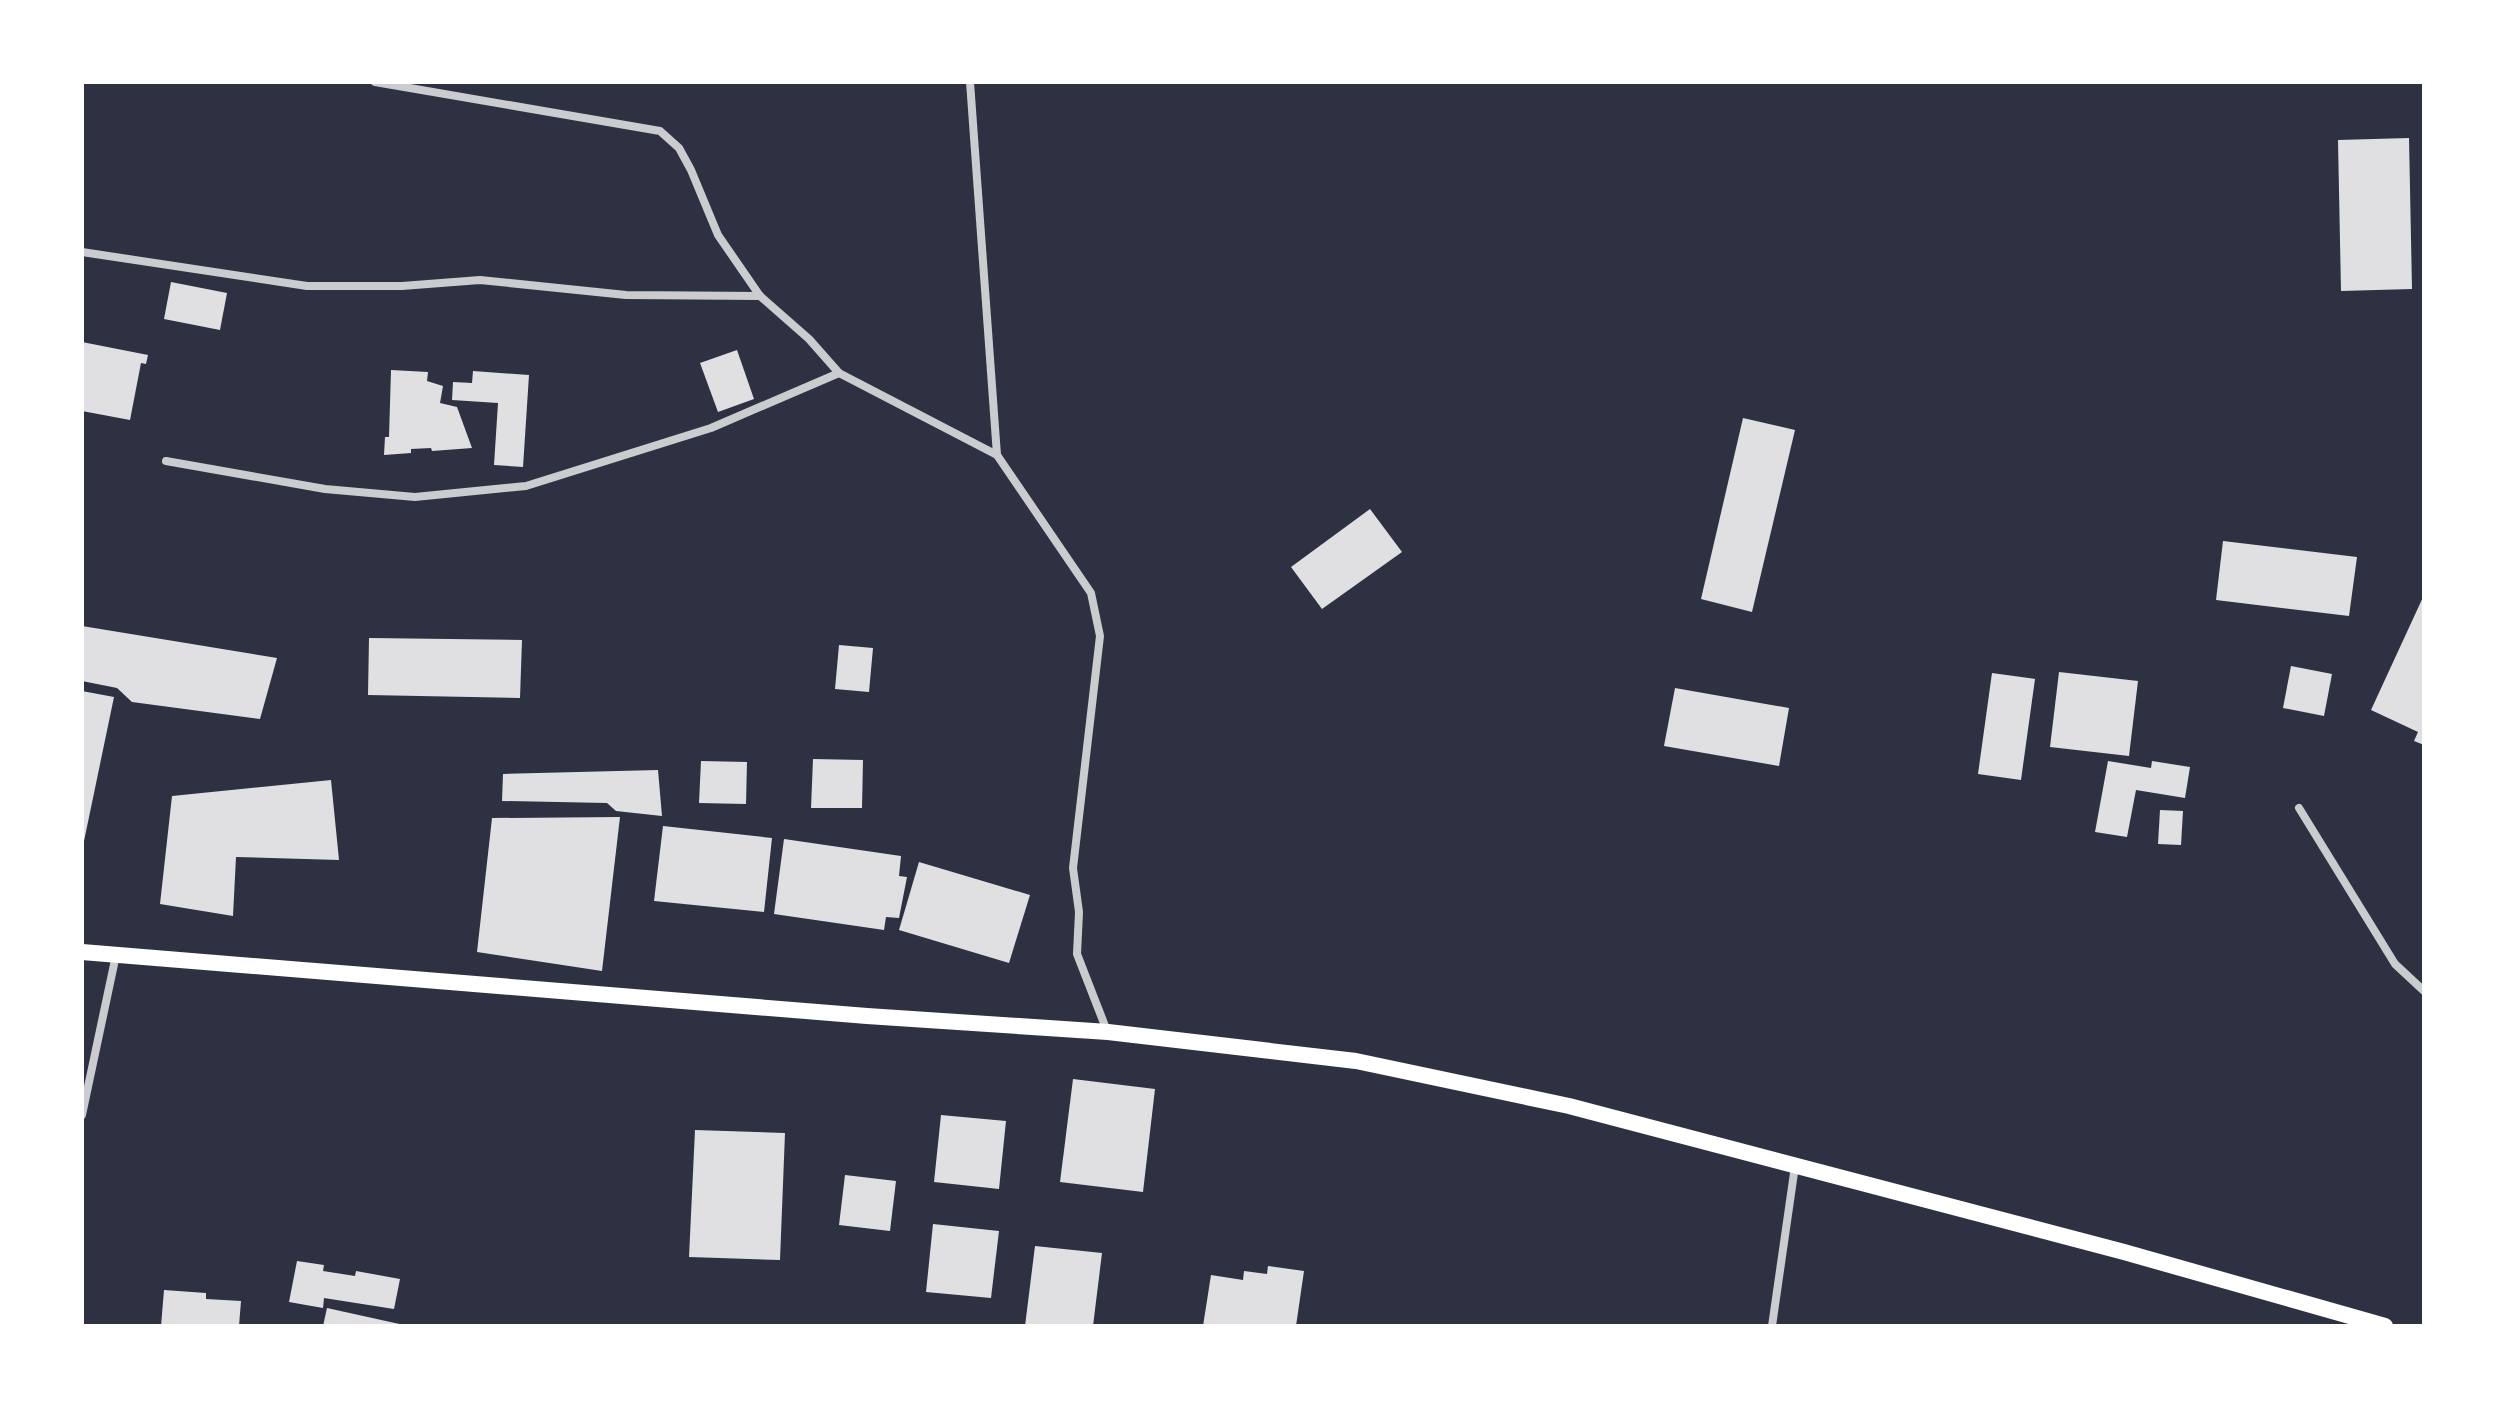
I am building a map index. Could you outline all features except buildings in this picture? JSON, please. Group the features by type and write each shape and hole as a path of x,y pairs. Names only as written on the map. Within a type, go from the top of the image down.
{"main road":[{"path":"82,952 1108,1032 1356,1061 1569,1106 2124,1252 2385,1326"}],"street":[{"path":"375,82 660,131 679,148 718,235 760,296 809,339 839,373 997,455 1091,593 1100,636 1073,868 1079,912 1077,954 1108,1032"},
{"path":"970,82 997,455"},
{"path":"82,252 307,286 402,286 480,280 626,295 760,296"},
{"path":"166,461 325,489 415,497 526,486 711,428 839,373"},
{"path":"2299,808 2395,964 2424,991"},
{"path":"82,1115 116,955"},
{"path":"1772,1326 1795,1165"}]}
